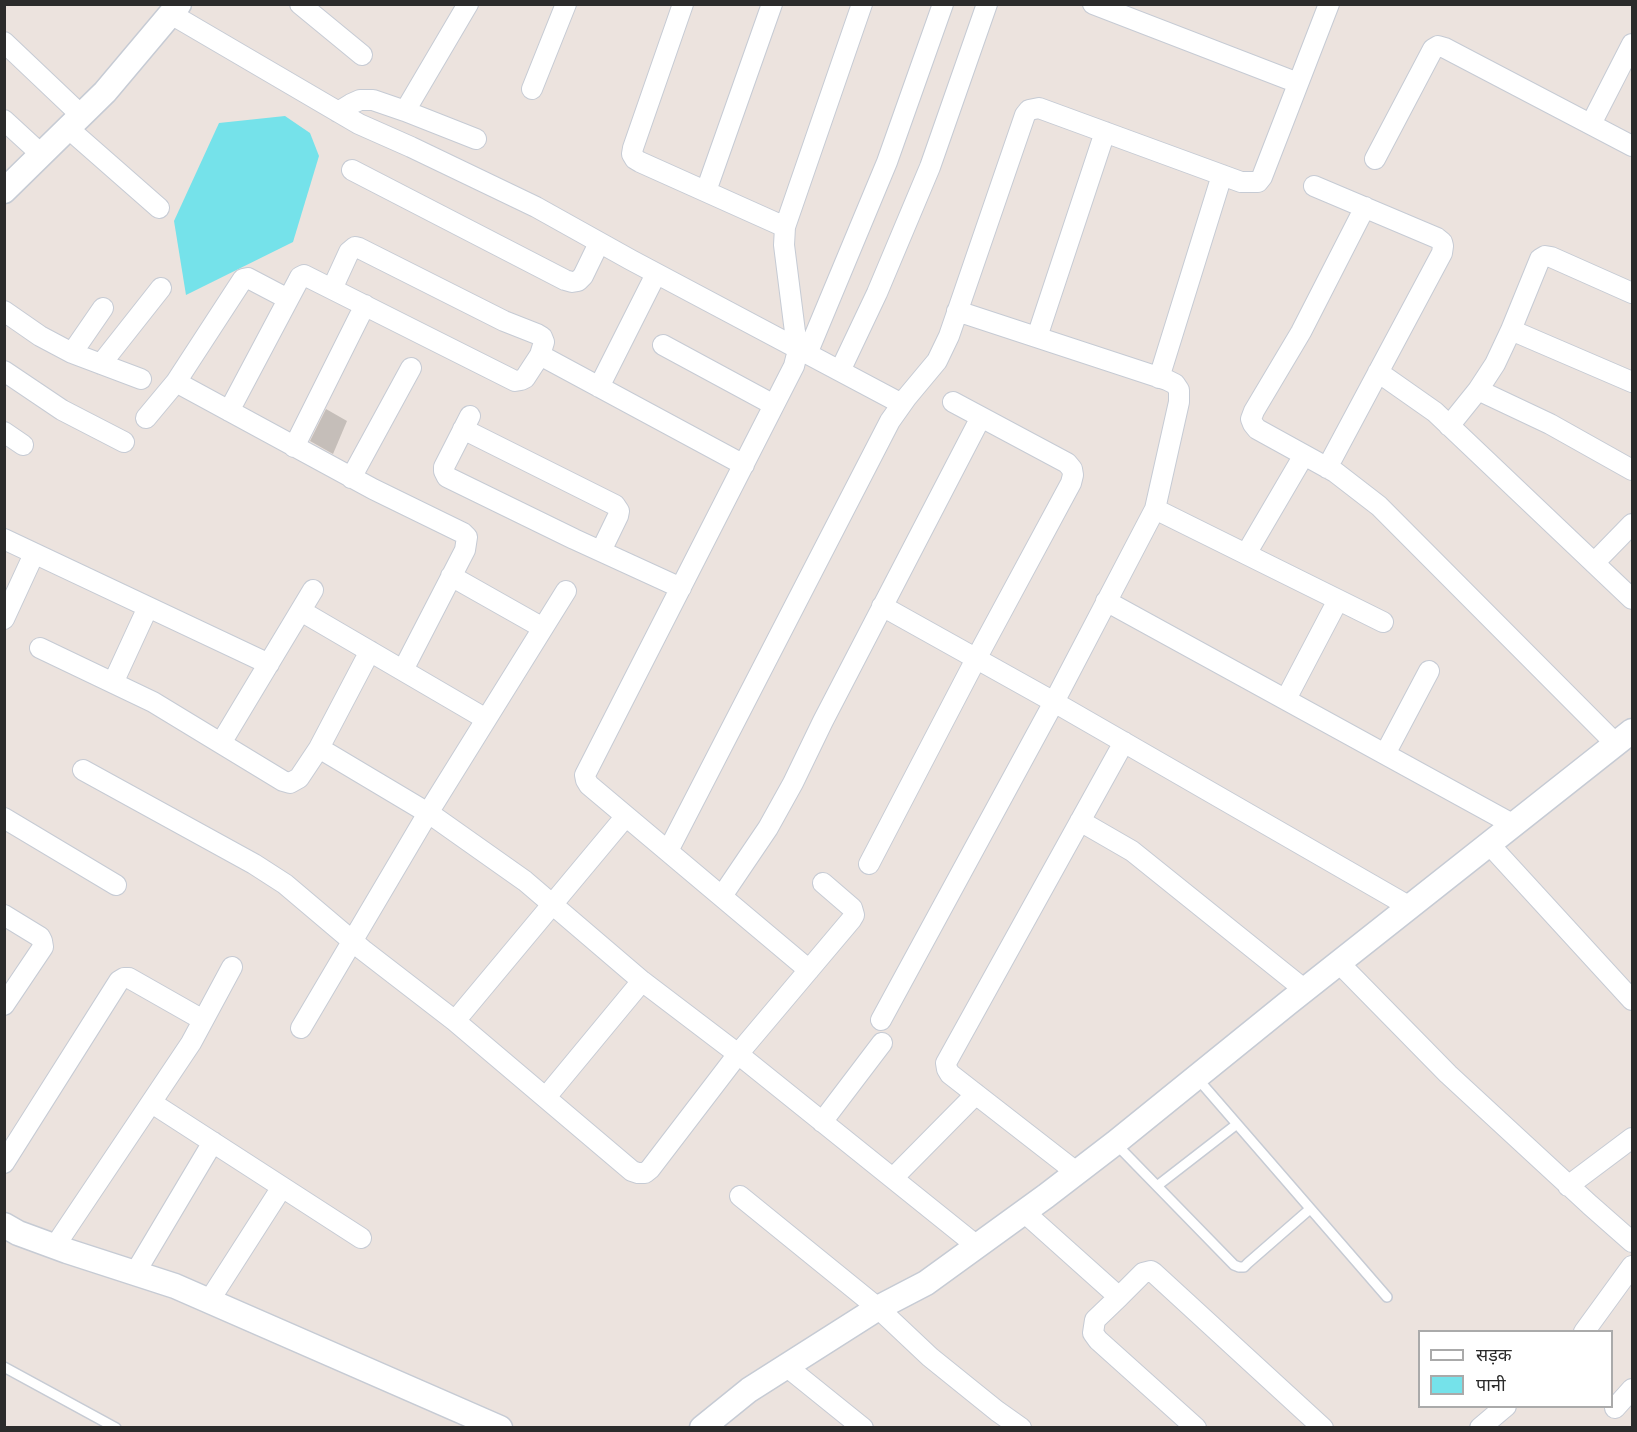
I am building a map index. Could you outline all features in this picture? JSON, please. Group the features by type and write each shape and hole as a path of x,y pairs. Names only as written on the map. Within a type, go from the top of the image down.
{"street":[{"path":"300,4 362,55"},
{"path":"405,111 468,4"},
{"path":"532,88 566,4"},
{"path":"683,4 632,154 635,159 785,227"},
{"path":"706,191 772,4"},
{"path":"803,352 795,332 784,245 785,227 862,4"},
{"path":"809,970 589,785 585,775 803,352 887,162 943,4"},
{"path":"840,372 877,293 930,167 987,4"},
{"path":"1093,4 1298,83"},
{"path":"668,851 885,431 902,404 937,361 949,336 1025,115 1029,110 1039,108 1241,182 1258,182 1262,177 1329,4"},
{"path":"4,191 105,92 175,9 359,124 536,207 656,274 902,404"},
{"path":"4,42 75,123 159,208"},
{"path":"1591,124 1632,44"},
{"path":"1375,159 1433,49 1438,46 1632,146"},
{"path":"338,112 360,100 373,100 476,140"},
{"path":"4,120 42,155"},
{"path":"1037,337 1105,132"},
{"path":"352,170 565,280 578,281 583,276 599,243"},
{"path":"1159,378 1222,175"},
{"path":"1314,186 1437,238 1443,246 1442,253 1327,468"},
{"path":"702,1428 749,1390 878,1308 926,1283 1024,1212 1115,1143 1624,737 1379,506 1335,472 1257,429 1253,424 1251,419 1254,411 1301,332 1365,207"},
{"path":"229,411 300,277 304,275 515,381 525,378 540,355 544,342 537,334 504,321 355,247 349,252 332,289"},
{"path":"1449,426 1478,390 1495,364 1540,259 1545,256 1551,257 1632,293"},
{"path":"599,387 656,274"},
{"path":"146,418 176,382 243,279 248,278 288,299"},
{"path":"101,364 161,288"},
{"path":"294,447 365,305"},
{"path":"72,353 103,308"},
{"path":"4,311 40,336 72,353 141,379"},
{"path":"880,1020 1054,702 1155,508 1179,402 1179,390 1175,384 957,311"},
{"path":"1511,330 1632,382"},
{"path":"663,345 774,405"},
{"path":"540,355 744,465"},
{"path":"351,478 411,368"},
{"path":"4,371 62,410 124,442"},
{"path":"1378,372 1435,412 1632,599"},
{"path":"176,382 351,478 463,532 467,537 467,542 451,576 403,670"},
{"path":"1478,390 1550,424 1632,470"},
{"path":"869,864 1071,483 1073,475 1067,463 953,402"},
{"path":"722,896 773,819 793,783 981,417"},
{"path":"601,551 618,516 615,505 467,423 444,467 447,477 601,551 681,588"},
{"path":"4,432 23,445"},
{"path":"1246,554 1304,455"},
{"path":"1155,508 1383,622"},
{"path":"1594,563 1632,524"},
{"path":"4,539 269,664"},
{"path":"4,619 34,554"},
{"path":"451,576 543,628"},
{"path":"221,743 313,590"},
{"path":"301,1028 428,813 566,591"},
{"path":"1286,699 1338,600"},
{"path":"1106,601 1514,825"},
{"path":"882,606 1410,907"},
{"path":"113,683 148,607"},
{"path":"301,611 486,719"},
{"path":"40,648 153,702 283,781 290,783 299,778 319,748 370,651"},
{"path":"1385,754 1429,671"},
{"path":"1076,1172 950,1074 946,1063 1124,742"},
{"path":"319,748 428,813 525,881 642,981 738,1054 977,1246"},
{"path":"83,770 254,864 285,884 352,941 455,1021 632,1171 645,1173 738,1054 851,920 854,915 852,908 824,883"},
{"path":"455,1021 626,816"},
{"path":"4,818 116,885"},
{"path":"1080,821 1132,851 1305,990"},
{"path":"1489,844 1632,1000"},
{"path":"4,915 40,938 43,947 4,1005"},
{"path":"1339,963 1448,1074 1632,1242"},
{"path":"55,1246 191,1043 232,967"},
{"path":"4,1163 119,981 129,978 203,1020"},
{"path":"546,1097 642,981"},
{"path":"822,1122 882,1043"},
{"path":"893,1178 976,1094"},
{"path":"152,1102 361,1238"},
{"path":"1568,1186 1632,1138"},
{"path":"135,1273 213,1142"},
{"path":"209,1301 282,1187"},
{"path":"740,1196 878,1308 930,1357 1021,1428"},
{"path":"1024,1212 1119,1297"},
{"path":"4,1226 55,1246 175,1286 500,1428"},
{"path":"1585,1330 1632,1266"},
{"path":"1196,1428 1093,1333 1095,1320 1146,1271 1154,1273 1323,1428"},
{"path":"786,1366 863,1428"},
{"path":"1616,1408 1632,1389"},
{"path":"1480,1428 1505,1408"}],"lane":[{"path":"1196,1077 1387,1297"},
{"path":"1157,1186 1237,1124"},
{"path":"1115,1143 1234,1265 1239,1267 1244,1267 1310,1209"},
{"path":"4,1367 116,1428"}],"water":[{"path":"285,116 310,133 319,156 293,242 186,295 174,221 219,123"}],"building":[{"path":"326,409 347,421 333,454 310,441"}]}
